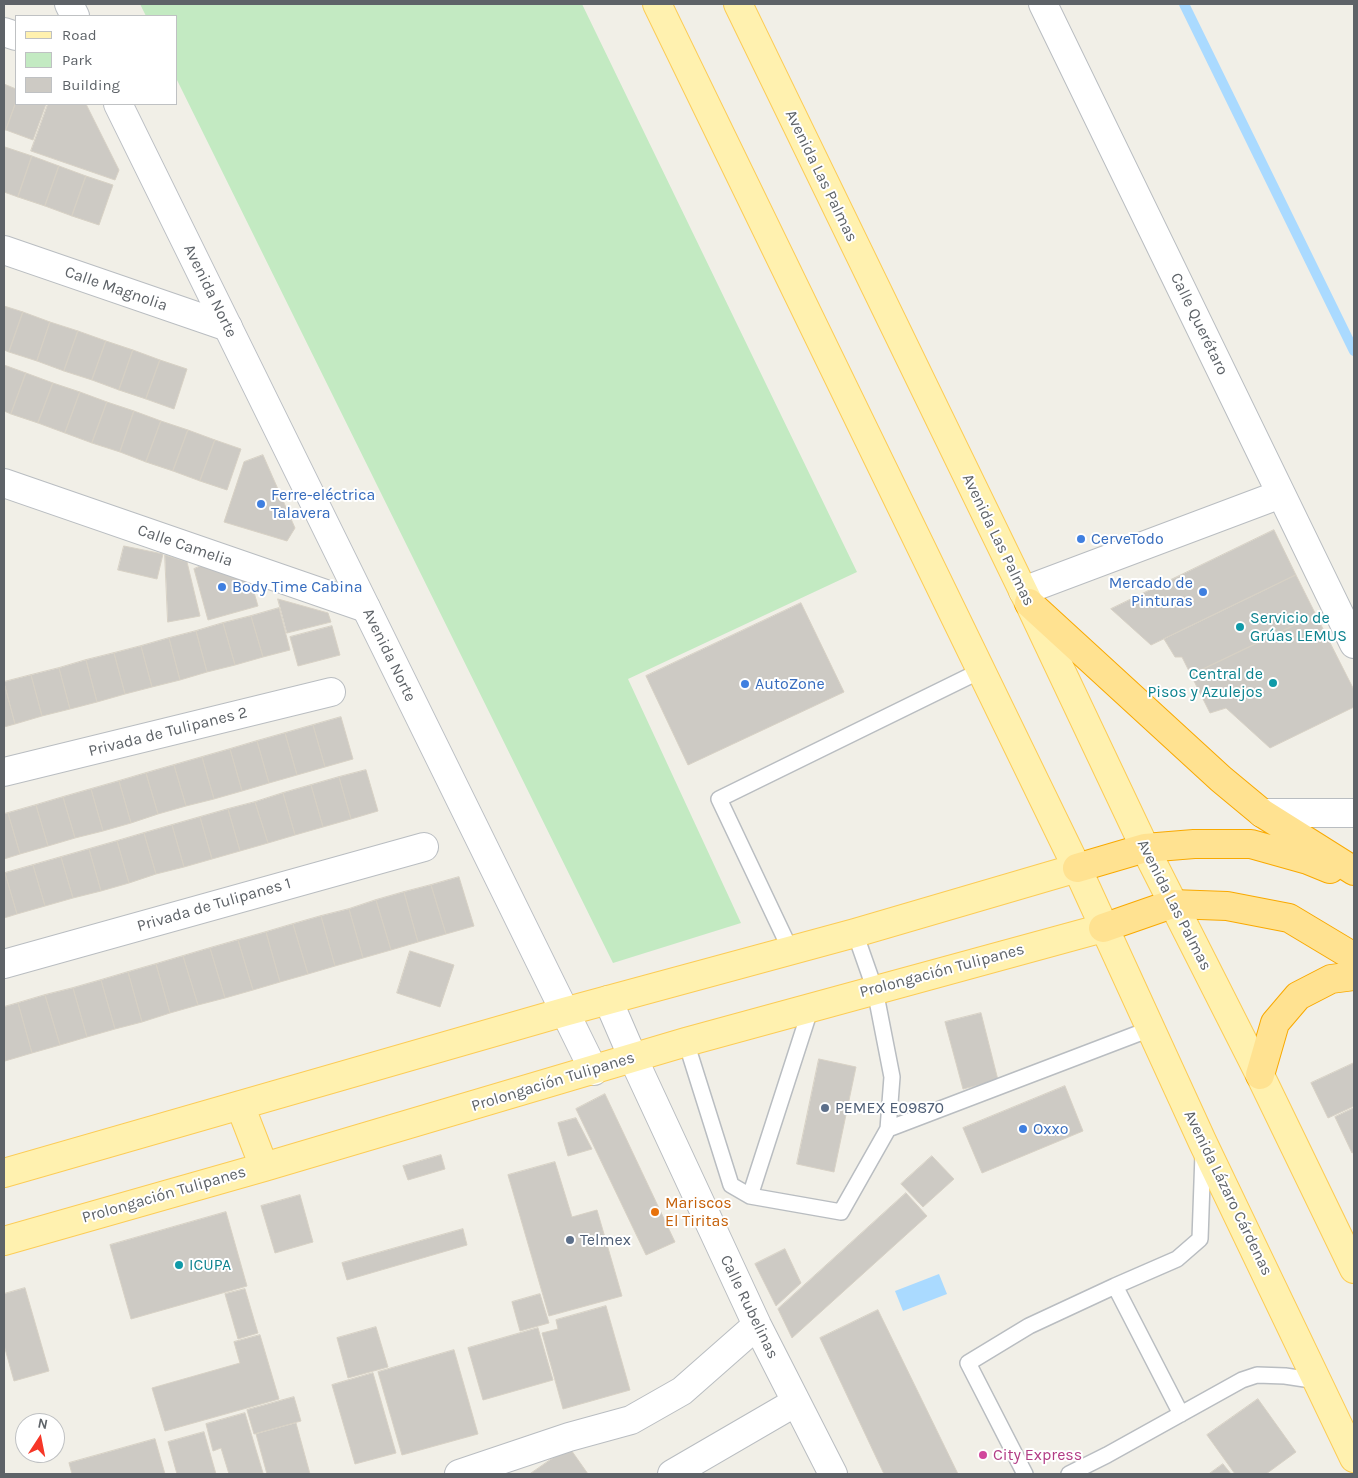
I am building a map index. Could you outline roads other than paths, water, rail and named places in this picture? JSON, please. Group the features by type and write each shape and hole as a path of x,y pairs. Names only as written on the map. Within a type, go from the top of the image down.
{"highway":[{"path":"1026,597 1221,780 1262,813 1354,871"},
{"path":"1077,868 1145,848 1194,844 1251,844 1308,860 1354,878"},
{"path":"1103,928 1172,904 1227,906 1289,918 1354,957"},
{"path":"1260,1075 1275,1023 1298,996 1331,979 1354,976"}],"main road":[{"path":"657,4 982,670 1077,868 1103,928"},
{"name":"Avenida Las Palmas","path":"738,4 1026,597 1172,904 1260,1075"},
{"path":"4,1172 564,1012 790,949 855,933 1077,868"},
{"name":"Prolongación Tulipanes","path":"4,1241 686,1042 1103,928"},
{"name":"Avenida Lázaro Cárdenas","path":"1103,928 1203,1143 1354,1458"},
{"path":"1260,1075 1354,1270"},
{"path":"240,1105 264,1166"}],"street":[{"path":"69,4 75,15"},
{"name":"Calle Querétaro","path":"1043,4 1354,644"},
{"name":"Avenida Norte","path":"118,105 594,1070"},
{"name":"Calle Magnolia","path":"4,250 228,327"},
{"name":"Calle Camelia","path":"4,483 366,608"},
{"path":"1026,597 1282,494"},
{"name":"Privada de Tulipanes 2","path":"4,772 331,692"},
{"path":"1262,813 1354,813"},
{"name":"Privada de Tulipanes 1","path":"4,964 424,847"},
{"name":"Calle Rubelinas","path":"608,1000 757,1326 833,1474"},
{"path":"458,1474 569,1437 631,1420 682,1391 757,1326"},
{"path":"672,1474 796,1402"}],"lane":[{"path":"790,949 719,799 982,670"},
{"path":"686,1042 731,1185 750,1196 841,1212 888,1129 892,1077 874,990 855,933"},
{"path":"750,1196 811,1007"},
{"path":"888,1129 1150,1029"},
{"path":"1026,1474 968,1363 1029,1326 1177,1259 1200,1239 1203,1143"},
{"path":"1115,1286 1181,1414"},
{"path":"1069,1474 1242,1380 1257,1375 1285,1376 1318,1381"}],"water":[{"path":"939,1274 947,1294 903,1311 895,1291"}],"waterway":[{"path":"1184,4 1354,351"}],"place":[{"name":"Ferre-eléctrica Talavera","path":"261,504"},
{"name":"CerveTodo","path":"1081,539"},
{"name":"Body Time Cabina","path":"222,587"},
{"name":"Mercado de Pinturas","path":"1203,592"},
{"name":"Servicio de Grúas LEMUS","path":"1240,627"},
{"name":"Central de Pisos y Azulejos","path":"1273,683"},
{"name":"AutoZone","path":"745,684"},
{"name":"PEMEX E09870","path":"825,1108"},
{"name":"Oxxo","path":"1023,1129"},
{"name":"Mariscos El Tiritas","path":"655,1212"},
{"name":"Telmex","path":"570,1240"},
{"name":"ICUPA","path":"179,1265"},
{"name":"City Express","path":"983,1455"}]}
